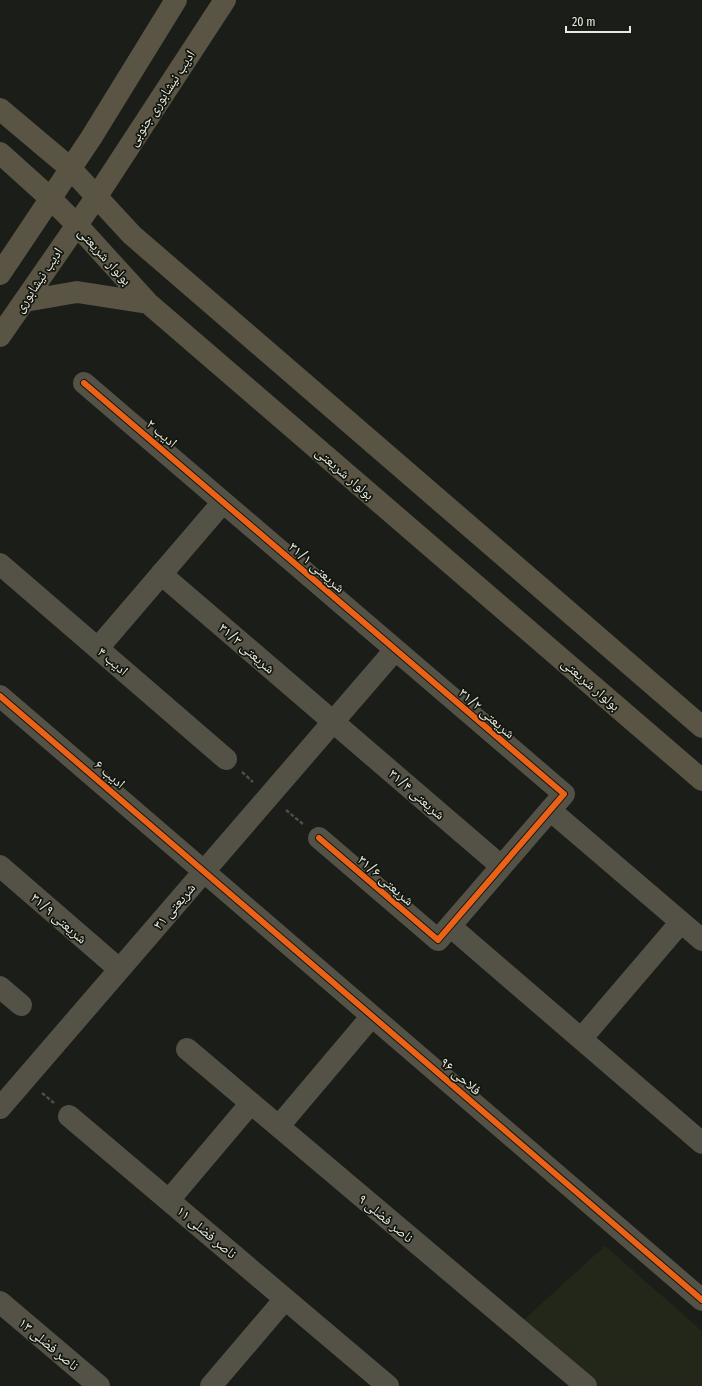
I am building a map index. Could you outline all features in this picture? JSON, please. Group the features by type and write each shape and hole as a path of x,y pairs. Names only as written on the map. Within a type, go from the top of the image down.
{"main road":[{"path":"1,273 91,138 176,0"},
{"name":"ادیب نیشابوری جنوبی","path":"76,224 97,196 225,0"},
{"path":"0,109 70,168 132,235 702,727"},
{"name":"بولوار شریعتی","path":"0,154 50,198 76,224 148,303 702,780"},
{"name":"ادیب نیشابوری","path":"0,336 76,224"},
{"path":"0,242 1,273"},
{"path":"25,301 77,292 148,303"}],"street":[{"name":"ادیب ۲","path":"84,383 223,502"},
{"path":"98,648 223,502"},
{"name":"شریعتی ۳۱/۱","path":"223,502 395,650"},
{"name":"ادیب ۴","path":"0,564 226,759"},
{"name":"شریعتی ۳۱/۳","path":"161,574 333,722"},
{"name":"شریعتی ۳۱","path":"0,1108 395,650"},
{"name":"شریعتی ۳۱/۲","path":"395,650 557,802 681,922 702,940"},
{"name":"ادیب ۶","path":"0,696 204,871"},
{"name":"شریعتی ۳۱/۴","path":"333,722 501,866"},
{"path":"444,933 557,802"},
{"name":"شریعتی ۳۱/۶","path":"319,838 581,1039 702,1143"},
{"name":"شریعتی ۳۱/۹","path":"0,866 119,969"},
{"name":"فلاحی ۹۶","path":"204,871 702,1300"},
{"path":"581,1039 681,922"},
{"path":"0,987 21,1005"},
{"path":"278,1126 372,1016"},
{"name":"ناصر فضلی ۹","path":"187,1049 586,1386"},
{"path":"169,1200 251,1103"},
{"name":"ناصر فضلی ۱۱","path":"69,1116 388,1386"},
{"path":"211,1386 285,1299"},
{"name":"ناصر فضلی ۱۳","path":"0,1302 99,1386"}],"path":[{"path":"25,1078 69,1116"}],"shaded area":[{"path":"605,1246 702,1331 702,1386 592,1386 519,1324"}],"cycle path":[{"path":"84,383 564,794 438,940 319,838"},
{"path":"0,696 702,1300"}]}
